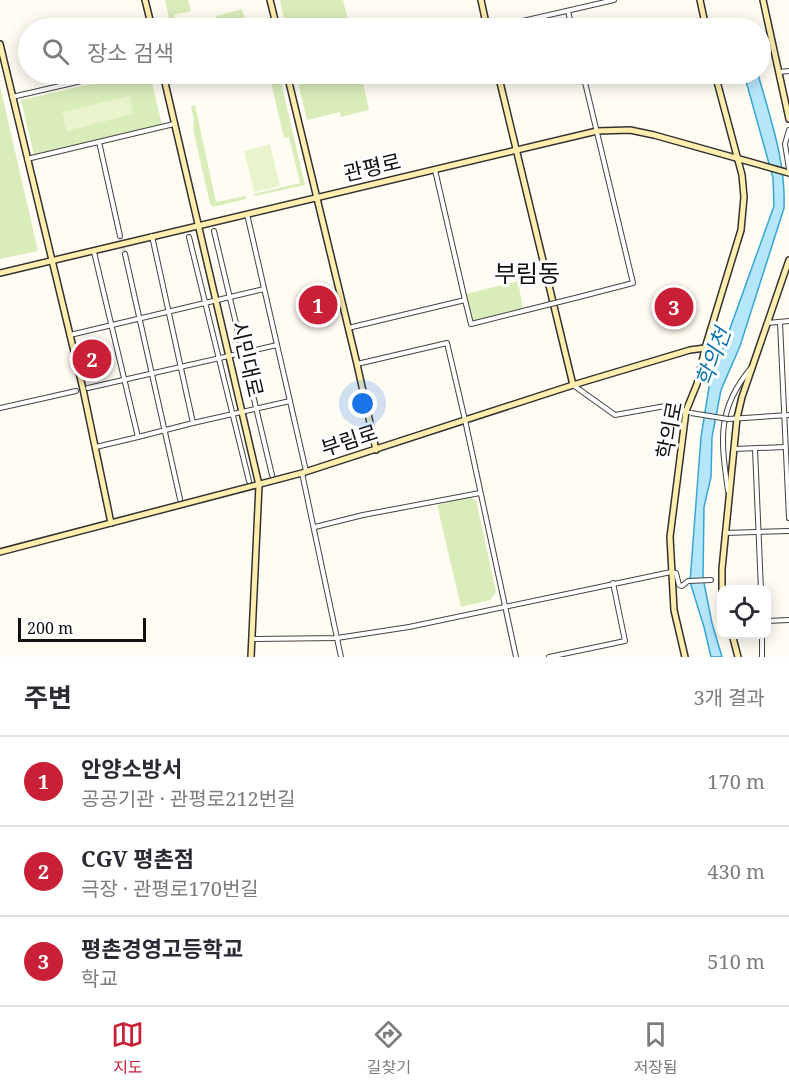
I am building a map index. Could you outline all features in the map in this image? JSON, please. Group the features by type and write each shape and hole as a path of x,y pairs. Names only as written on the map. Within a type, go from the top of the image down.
{"street":[{"path":"146,0 150,18"},
{"path":"270,0 274,18"},
{"path":"481,0 486,18"},
{"path":"539,18 597,2 614,0"},
{"path":"700,0 704,18"},
{"path":"763,0 767,18"},
{"path":"568,11 570,18"},
{"path":"771,36 789,118"},
{"path":"0,44 96,447 111,523"},
{"path":"779,72 789,71"},
{"path":"12,97 69,84"},
{"name":"시민대로","path":"166,84 259,485 251,657"},
{"path":"289,84 376,450"},
{"path":"501,84 573,385 615,415 663,405 729,419 786,415"},
{"path":"435,170 471,324 633,283 585,84"},
{"name":"학의로","path":"685,657 674,610 670,537 688,412 741,230 744,197 742,175 718,84"},
{"path":"27,159 174,124"},
{"name":"관평로","path":"0,273 597,131 630,130 646,133 789,171"},
{"path":"789,130 785,144 789,171"},
{"path":"99,142 120,236"},
{"path":"247,214 290,401 341,657"},
{"path":"214,231 272,475"},
{"path":"152,236 193,423"},
{"path":"189,237 249,481"},
{"path":"94,252 138,437"},
{"path":"125,254 180,499"},
{"path":"722,585 737,418 789,260"},
{"path":"69,335 264,289"},
{"path":"348,328 465,300"},
{"path":"767,323 789,321"},
{"path":"780,323 789,518"},
{"path":"357,364 447,343 516,657"},
{"path":"88,388 277,345"},
{"path":"781,346 789,345"},
{"name":"부림로","path":"0,552 304,472 573,385 690,350 705,348"},
{"path":"729,496 723,425 729,400 753,365"},
{"path":"0,408 76,391"},
{"path":"96,447 290,401"},
{"path":"733,449 785,447"},
{"path":"755,449 761,585"},
{"path":"315,528 363,515 480,493"},
{"path":"725,533 789,531"},
{"path":"252,639 337,638 409,627 671,572 676,573 679,585 690,581 710,580"},
{"path":"549,657 625,641 613,583"},
{"path":"771,621 789,620"},
{"path":"733,639 738,657"},
{"path":"762,639 762,657"}],"green space":[{"path":"165,0 188,0 191,11 169,18"},
{"path":"280,0 343,0 348,18 284,18"},
{"path":"242,9 244,18 216,18 216,16"},
{"path":"91,84 152,84 162,125 34,155 21,100"},
{"path":"271,84 281,84 305,185 255,196 254,194 300,183 289,137 284,138"},
{"path":"298,84 363,84 369,110 341,117 340,112 307,120"},
{"path":"0,86 38,251 0,259"},
{"path":"129,96 133,114 67,131 62,112"},
{"path":"195,105 216,202 245,196 246,199 213,207 210,204 193,129 191,106"},
{"path":"270,144 280,186 254,192 244,151"},
{"path":"518,281 523,309 472,322 466,294"},
{"path":"470,497 476,500 496,592 490,600 461,607 437,505"}],"water":[{"name":"학의천","path":"747,84 761,84 780,157 784,208 740,346 721,390 712,437 711,477 704,507 703,578 722,657 711,657 690,582 701,437 709,387 774,206 773,178"}],"tunnel":[{"path":"120,236 125,254"}],"place":[{"name":"안양소방서","path":"318,305"},
{"name":"평촌경영고등학교","path":"674,307"},
{"name":"CGV 평촌점","path":"92,359"}],"district":[{"name":"부림동","path":"527,272"}]}
